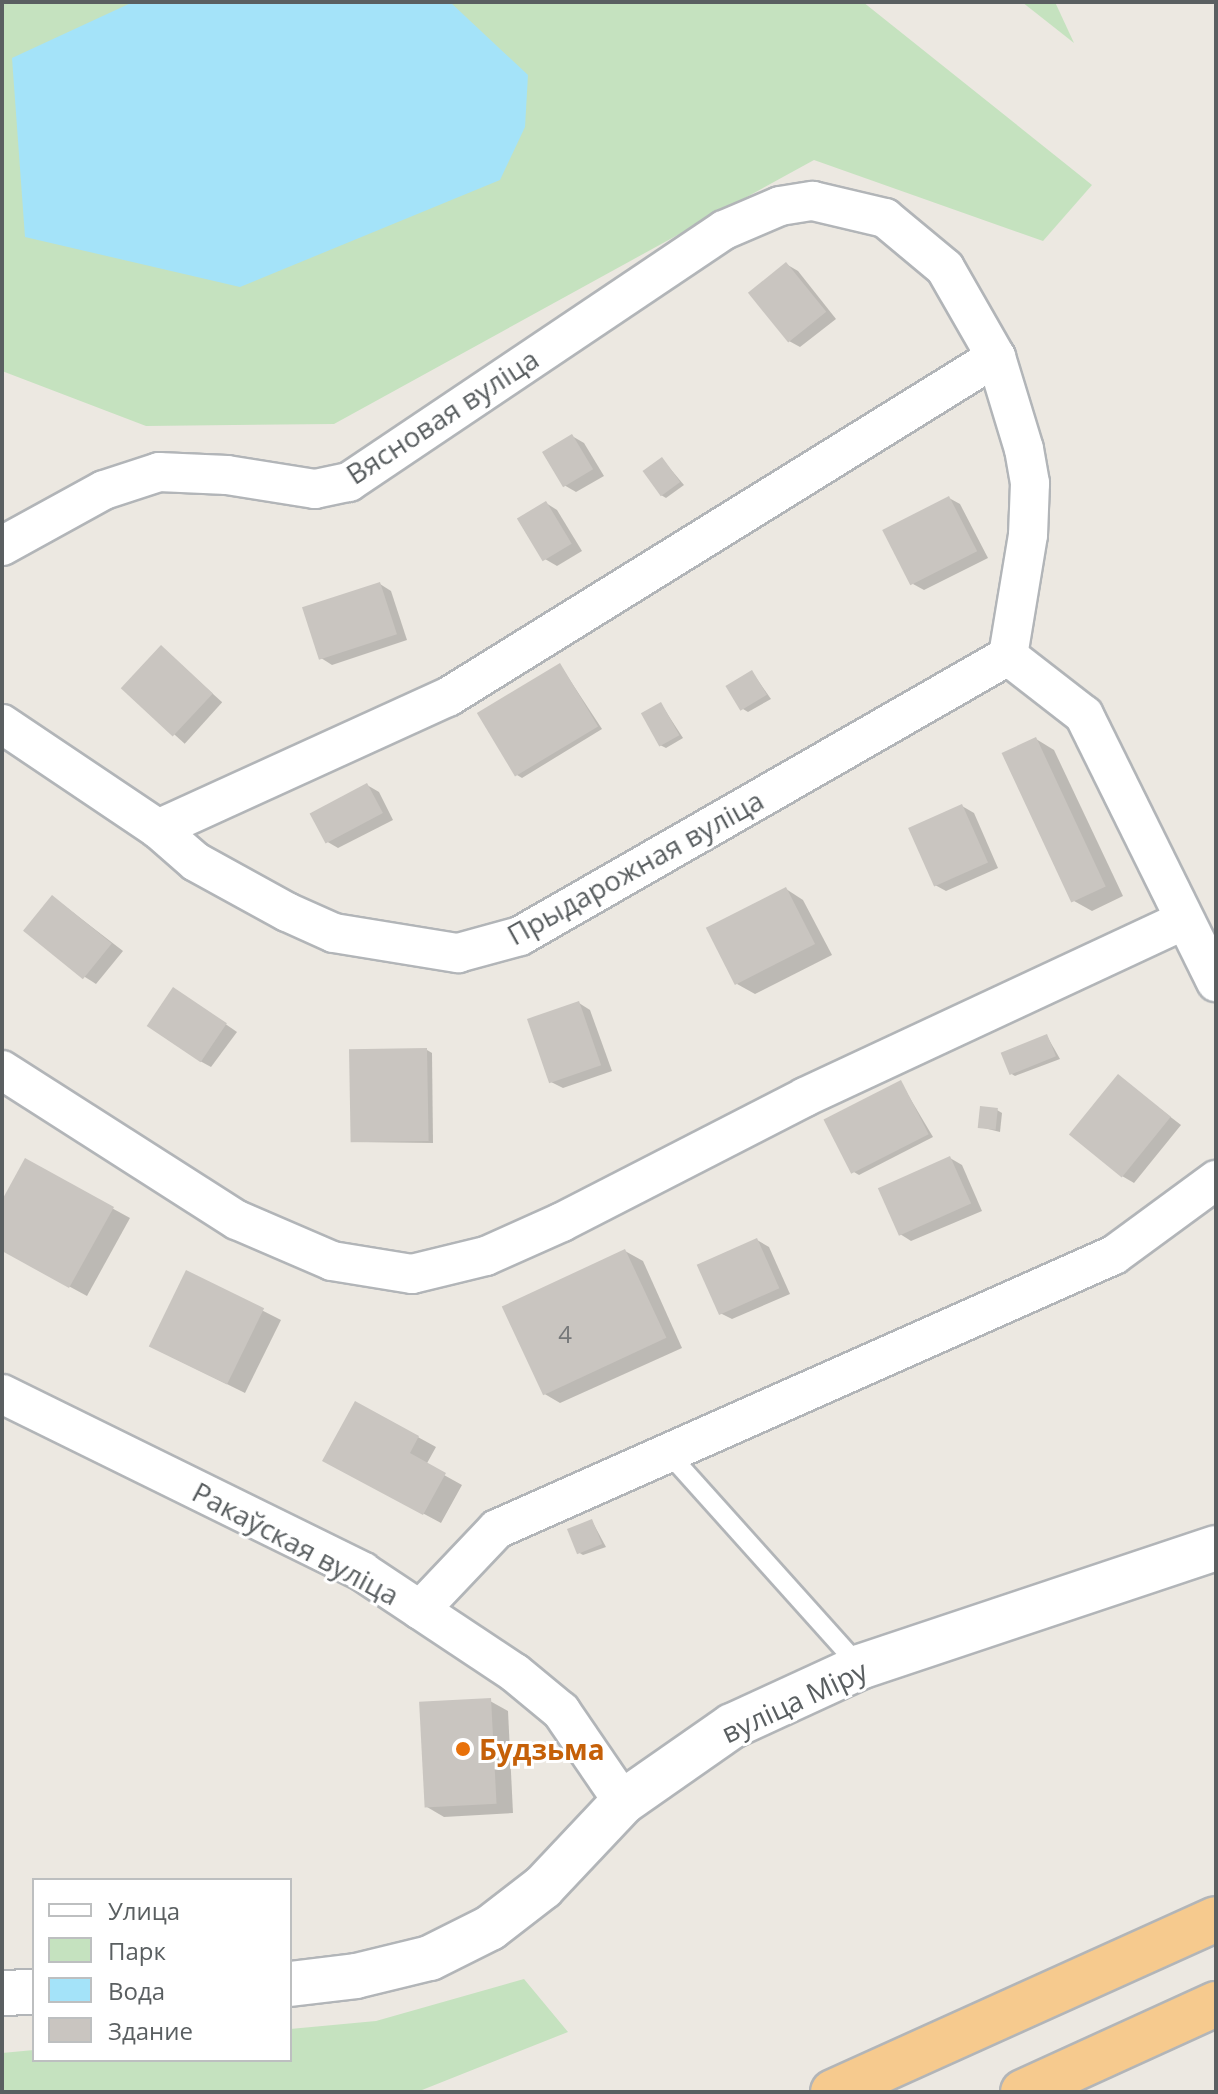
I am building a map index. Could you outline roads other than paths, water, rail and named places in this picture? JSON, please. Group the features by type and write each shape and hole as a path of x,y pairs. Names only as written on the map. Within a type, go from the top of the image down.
{"highway":[{"path":"833,2092 1216,1919"},
{"path":"1023,2092 1216,2004"}],"street":[{"name":"Вясновая вуліца","path":"2,546 104,490 159,472 227,475 315,489 349,482 724,230 780,206 813,201 885,218 914,237 945,268 996,357"},
{"path":"158,829 448,697 996,357 1030,483 1028,535 1008,656 1084,715 1216,982"},
{"name":"Прыдарожная вуліца","path":"2,724 158,829 196,862 334,933 458,953 520,936 1008,656"},
{"path":"2,1070 237,1220 332,1261 412,1274 486,1256 562,1222 805,1097 1184,920"},
{"path":"420,1610 497,1529 1114,1255 1212,1188 1216,1180"},
{"name":"Ракаўская вуліца","path":"2,1394 363,1572 561,1711 623,1802"},
{"name":"вуліца Міру","path":"292,1984 356,1976 430,1958 490,1928 543,1887 623,1802 732,1726 860,1667 1216,1548"},
{"path":"2,1993 32,1992"}],"lane":[{"path":"669,1454 860,1667"}],"water":[{"path":"133,2 450,2 528,75 525,127 500,180 240,287 25,237 12,58"}],"place":[{"name":"Будзьма","path":"463,1749"}]}
